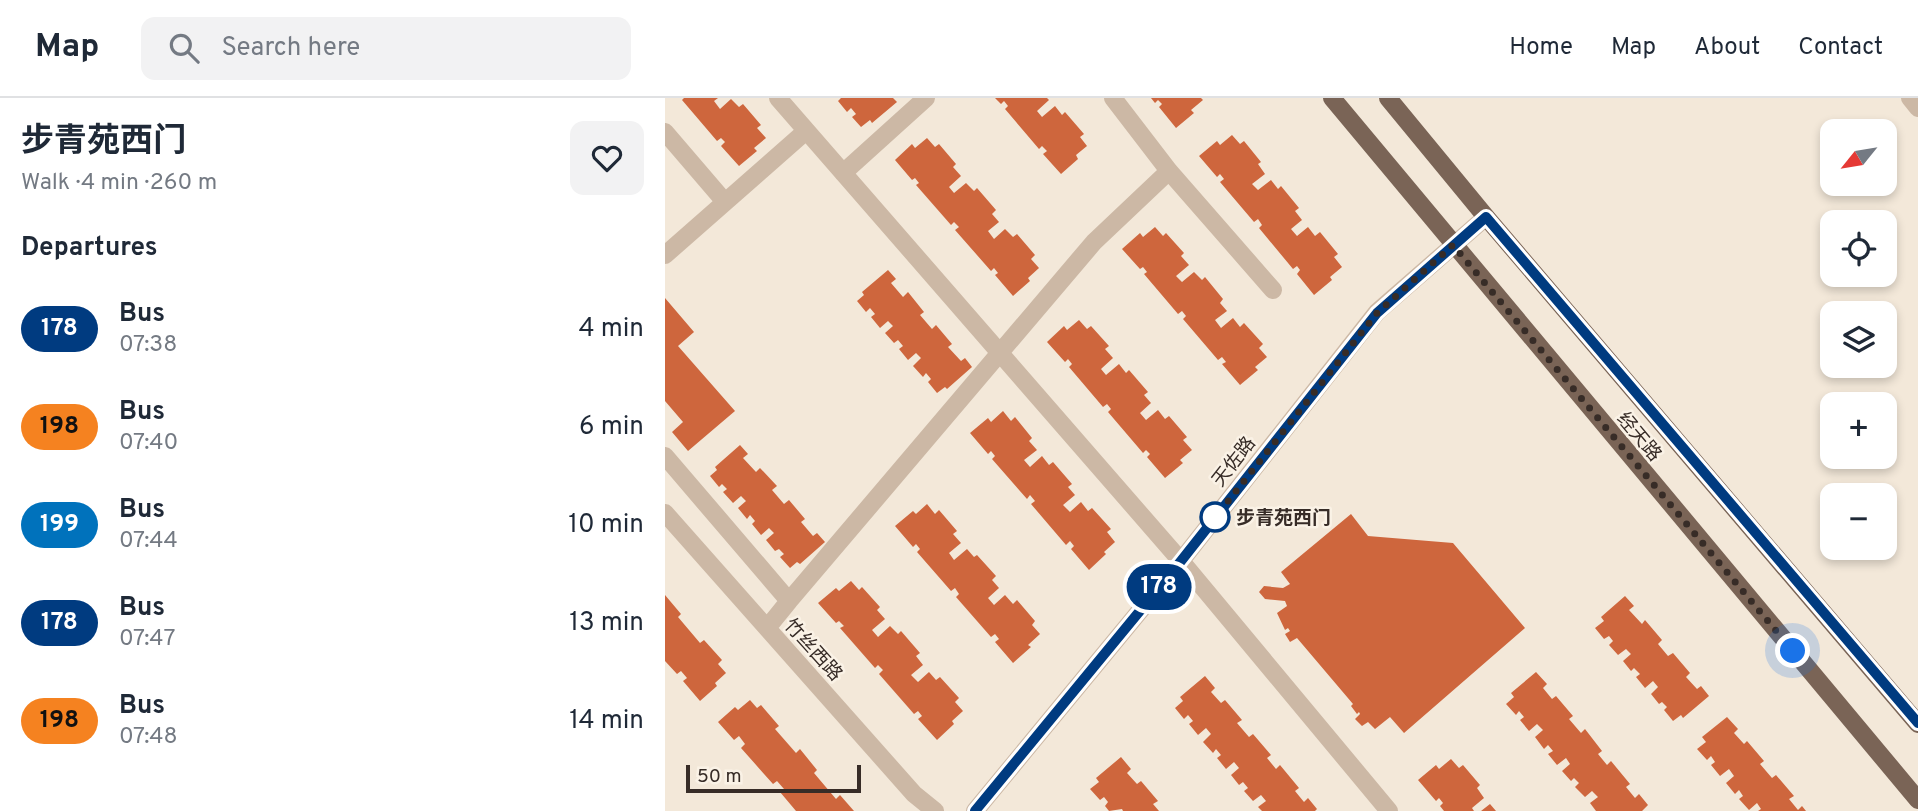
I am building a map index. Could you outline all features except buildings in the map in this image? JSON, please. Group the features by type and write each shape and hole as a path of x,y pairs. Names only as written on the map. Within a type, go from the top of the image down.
{"main road":[{"name":"经天路","path":"1332,98 1918,800"},
{"name":"经天路","path":"1388,98 1486,217 1918,723"}],"street":[{"path":"778,98 1181,561 1389,811"},
{"path":"843,173 926,98"},
{"path":"1113,98 1169,171 1273,290"},
{"path":"1910,98 1918,107"},
{"path":"665,255 806,131"},
{"path":"665,132 725,202"},
{"path":"767,628 1094,242 1169,171"},
{"name":"天佐路","path":"975,811 1181,561 1377,313 1486,217"},
{"path":"665,456 789,601"},
{"name":"竹丝西路","path":"665,513 914,794 935,811"}],"bus line":[{"name":"178","path":"975,811 1181,561 1377,313 1486,217 1918,723"}],"place":[{"name":"步青苑西门","path":"1215,517"}],"route":[{"path":"1215,517 1214,519 1377,313 1453,245 1793,651"}]}
